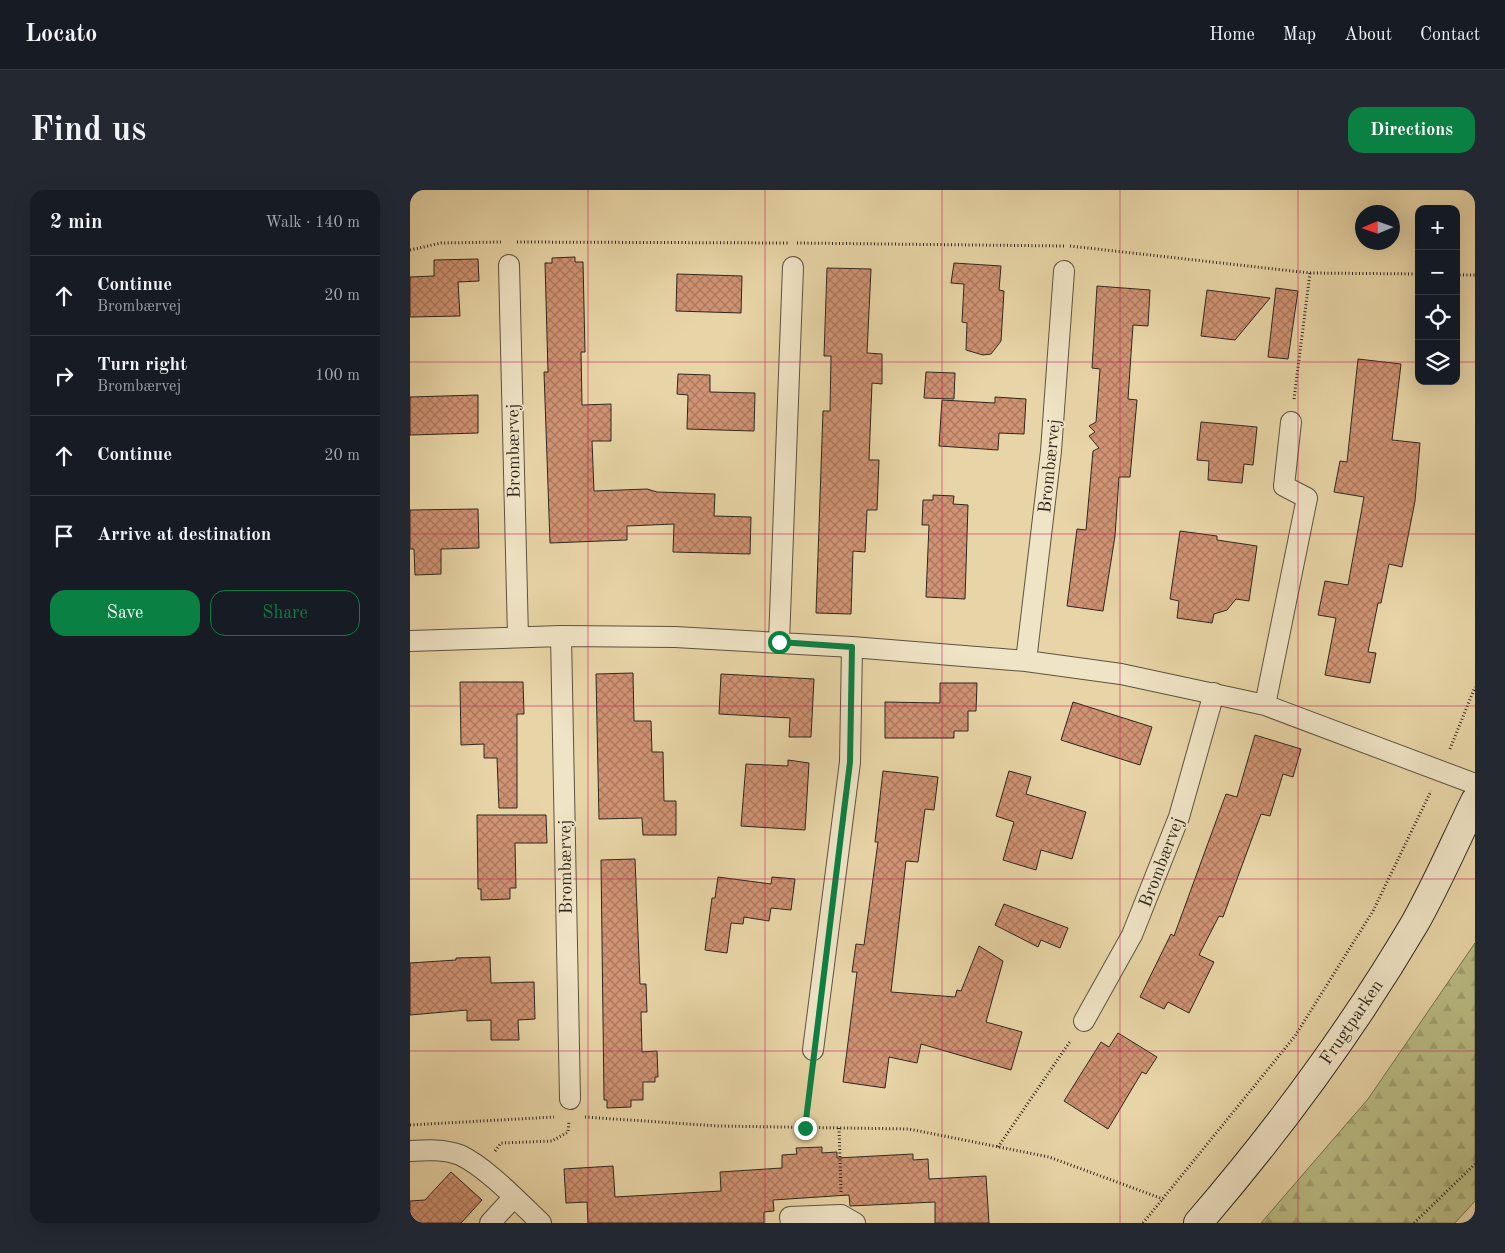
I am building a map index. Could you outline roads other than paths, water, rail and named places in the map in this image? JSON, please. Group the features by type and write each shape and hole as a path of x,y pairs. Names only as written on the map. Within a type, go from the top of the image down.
{"street":[{"name":"Brombærvej","path":"509,265 518,637"},
{"path":"779,642 793,267"},
{"name":"Brombærvej","path":"1026,661 1051,450 1064,271"},
{"path":"1265,705 1307,498 1284,486 1291,422"},
{"name":"Brombærvej","path":"560,636 569,1108"},
{"path":"410,641 560,636 675,637 779,642 1026,661 1121,674 1265,705 1475,784"},
{"path":"814,1050 850,762 852,647"},
{"name":"Brombærvej","path":"1084,1021 1132,935 1176,826 1214,693"},
{"name":"Frugtparken","path":"1198,1223 1260,1151 1356,1019 1416,922 1475,801"},
{"path":"410,1151 435,1150 459,1155 483,1171 541,1223"},
{"path":"490,1223 513,1198"},
{"path":"791,1223 790,1217 848,1219"}]}
